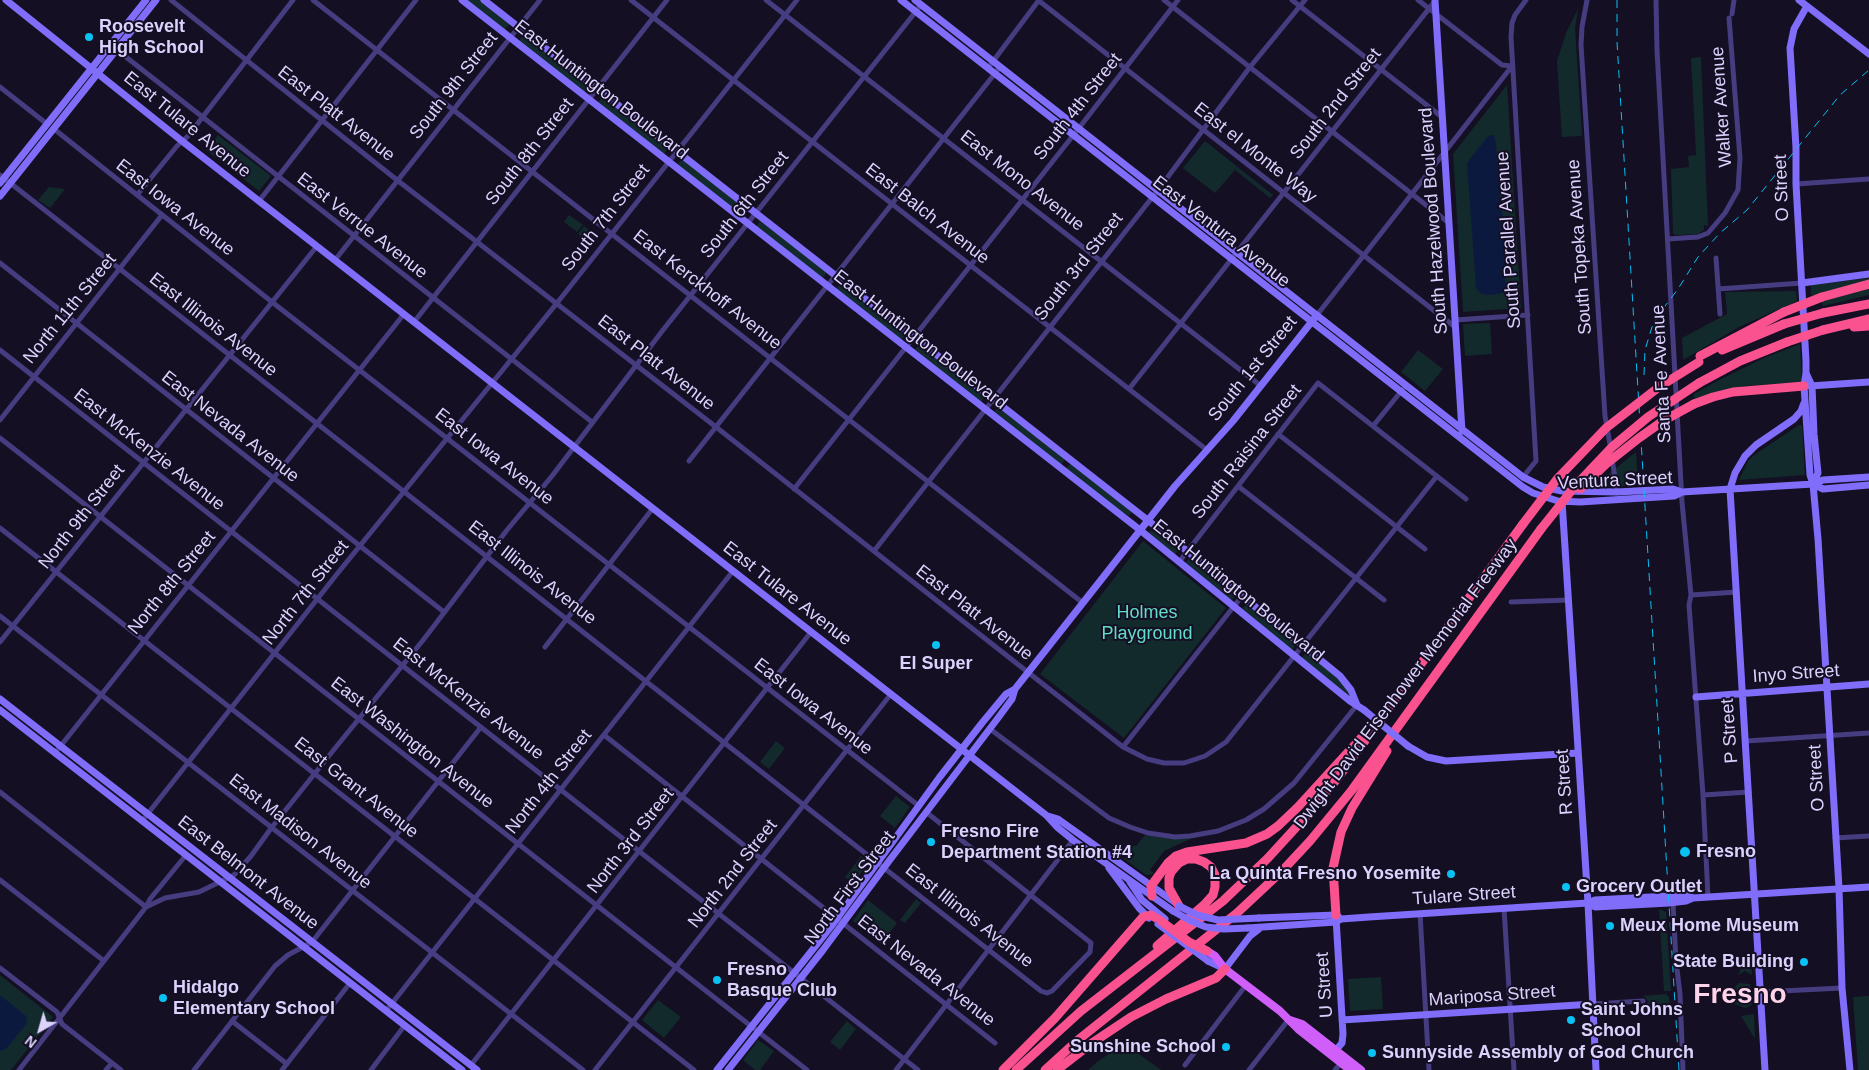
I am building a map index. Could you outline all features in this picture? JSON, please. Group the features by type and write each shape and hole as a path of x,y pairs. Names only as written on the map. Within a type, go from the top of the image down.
{"highway":[{"path":"1700,359 1784,312 1822,297 1869,284"},
{"path":"1700,359 1784,324 1823,313 1869,304"},
{"path":"1539,532 1576,485 1612,447 1648,417 1699,383 1740,361 1787,342 1824,330 1869,319"},
{"path":"1824,330 1869,326"},
{"name":"Dwight David Eisenhower Memorial Freeway","path":"1016,1070 1056,1032 1108,989 1223,901 1268,858 1337,779 1523,524 1571,463 1602,431 1658,383 1700,359"},
{"path":"1539,532 1589,480 1622,451 1663,421 1694,404 1733,392 1808,386"},
{"name":"Dwight David Eisenhower Memorial Freeway","path":"1045,1070 1085,1034 1231,919 1283,870 1341,804 1539,532"},
{"path":"1338,919 1333,868 1337,843 1344,824 1423,691"},
{"path":"1152,896 1151,886 1168,863 1178,855 1246,842 1262,836 1278,826 1298,807 1394,701"},
{"path":"1108,989 1211,897 1216,882 1215,875 1208,864 1201,860 1191,859 1179,863 1173,868 1170,874 1169,885 1177,907"},
{"path":"1003,1070 1055,1018 1124,937 1146,915 1154,916 1210,956"},
{"path":"1057,1070 1092,1043 1131,1017 1166,999 1216,978 1225,969"}],"main road":[{"name":"East Tulare Avenue","path":"6,0 182,141 1046,815 1052,822 1102,850 1177,907"},
{"path":"1,179 146,0"},
{"path":"0,196 156,0"},
{"name":"East Huntington Boulevard","path":"462,0 1140,530 1234,608 1408,746 1427,757 1446,761 1578,753"},
{"name":"East Huntington Boulevard","path":"484,0 1149,520 1347,683 1355,696 1357,704"},
{"name":"East Ventura Avenue","path":"901,0 1523,487"},
{"name":"South Hazelwood Boulevard","path":"1436,0 1462,439"},
{"path":"1799,0 1869,54"},
{"name":"East Ventura Avenue","path":"918,2 1524,477"},
{"name":"O Street","path":"1808,6 1794,29 1790,48 1806,372 1818,473 1813,484"},
{"path":"23,168 47,129 47,124"},
{"path":"1802,283 1869,274"},
{"name":"South 1st Street","path":"919,806 961,749 1006,694 1015,689 1029,672 1175,486 1261,386 1316,314"},
{"path":"1806,372 1816,380 1828,384"},
{"path":"1808,386 1869,382"},
{"name":"O Street","path":"1808,386 1805,401 1806,420 1810,475 1813,484 1827,687 1839,888 1842,988 1850,1070"},
{"name":"P Street","path":"1765,1070 1730,489 1735,473 1745,456 1756,445 1794,419 1801,411 1805,401"},
{"path":"1794,419 1806,420"},
{"path":"1062,469 1070,459"},
{"name":"Ventura Street","path":"1524,477 1543,487 1562,491 1617,492 1673,489 1682,492 1813,484 1823,480 1869,477"},
{"name":"Ventura Street","path":"1813,484 1823,488 1869,485"},
{"name":"Ventura Street","path":"1523,487 1542,497 1562,502 1666,497 1682,492"},
{"name":"R Street","path":"1562,491 1588,903 1596,1070"},
{"name":"Inyo Street","path":"1696,696 1869,684"},
{"name":"South 1st Street","path":"940,794 1012,700 1015,689"},
{"name":"East Belmont Avenue","path":"0,699 474,1068"},
{"name":"East Belmont Avenue","path":"0,710 460,1069"},
{"name":"North First Street","path":"717,1070 837,918 881,864 907,837 940,794"},
{"path":"907,837 908,830 919,812 919,806"},
{"name":"North First Street","path":"728,1070 844,923 919,806"},
{"name":"East Tulare Avenue","path":"1046,815 1058,819 1102,860 1152,896 1177,907"},
{"path":"1102,860 1146,915"},
{"path":"1119,862 1142,900 1161,921"},
{"name":"Tulare Street","path":"1588,903 1595,907 1673,903 1686,902 1692,898 1869,887"},
{"name":"Tulare Street","path":"1177,907 1191,922 1206,927 1224,929 1420,913 1588,903 1594,900 1687,895 1692,898"},
{"name":"Tulare Street","path":"1177,907 1197,915 1224,920 1259,918 1338,919"},
{"name":"U Street","path":"1336,1050 1343,1039 1338,919"},
{"path":"1225,969 1250,936 1264,927"},
{"path":"1210,956 1350,1070"},
{"name":"Mariposa Street","path":"1342,1020 1593,1004"},
{"path":"1289,1019 1302,1024 1361,1070"},
{"path":"405,1025 410,1024 427,1036 444,1044"},
{"path":"1304,1034 1318,1040 1331,1051 1336,1050"},
{"path":"1341,1063 1347,1064 1356,1070"}],"street":[{"name":"East Platt Avenue","path":"171,0 397,180 478,241 1123,747 1147,759 1164,763 1184,763 1206,756 1226,742 1437,476"},
{"path":"137,195 202,118 294,0"},
{"name":"East Kerckhoff Avenue","path":"314,0 1083,603"},
{"path":"259,201 416,0"},
{"name":"South 9th Street","path":"335,260 540,0"},
{"name":"East Balch Avenue","path":"631,0 1207,450"},
{"name":"South 8th Street","path":"414,322 667,0"},
{"name":"East Mono Avenue","path":"766,0 1261,386"},
{"name":"South 7th Street","path":"492,383 797,0"},
{"path":"988,68 1039,0"},
{"name":"East el Monte Way","path":"1039,0 1284,193 1455,323"},
{"path":"1164,0 1449,223"},
{"name":"South 4th Street","path":"794,489 1074,135 1178,0"},
{"path":"1292,0 1442,117"},
{"name":"South 3rd Street","path":"874,551 1153,197 1250,67 1305,0"},
{"path":"1418,0 1502,65 1512,66"},
{"name":"South 2nd Street","path":"1129,390 1436,0"},
{"name":"South Parallel Avenue","path":"1524,477 1536,461 1511,37 1512,23 1526,0"},
{"name":"South Topeka Avenue","path":"1587,0 1581,45 1605,416 1617,492"},
{"name":"Santa Fe Avenue","path":"1656,0 1657,50 1682,492 1703,794 1708,897"},
{"name":"Walker Avenue","path":"1668,239 1698,237 1706,234 1725,213 1738,190 1740,158 1731,16 1734,0"},
{"name":"South 6th Street","path":"230,878 251,856 272,827 402,666 915,11 918,2"},
{"name":"East Verrue Avenue","path":"117,50 592,422"},
{"name":"South 1st Street","path":"1316,314 1512,66"},
{"path":"690,460 1000,67"},
{"path":"0,87 47,124"},
{"name":"East Iowa Avenue","path":"54,129 162,216 919,806"},
{"name":"East Illinois Avenue","path":"1,179 10,183 1041,991 1047,993 1052,991 1090,952 1092,946 1089,940 1031,894"},
{"path":"1796,184 1869,179"},
{"name":"North 11th Street","path":"0,420 33,376 162,216"},
{"name":"North 9th Street","path":"0,642 317,246"},
{"path":"1716,258 1720,314"},
{"name":"East Nevada Avenue","path":"0,263 444,612"},
{"path":"1718,289 1802,283"},
{"name":"North 8th Street","path":"55,753 404,314"},
{"path":"1455,323 1528,315"},
{"name":"East McKenzie Avenue","path":"0,350 918,1070"},
{"name":"North 7th Street","path":"142,821 404,490 492,383"},
{"name":"South Raisina Street","path":"1179,562 1318,383 1373,426"},
{"path":"1406,385 1373,426 1466,498"},
{"path":"1278,434 1425,549"},
{"name":"East Washington Avenue","path":"0,438 807,1070"},
{"path":"1238,486 1384,600"},
{"path":"545,646 653,508"},
{"name":"East Grant Avenue","path":"0,528 694,1070"},
{"name":"North 4th Street","path":"386,1011 733,571"},
{"path":"1690,595 1736,592"},
{"path":"1123,747 1242,596"},
{"path":"1511,602 1568,600"},
{"name":"East Madison Avenue","path":"0,616 582,1070"},
{"name":"North 3rd Street","path":"474,1068 554,960 811,632"},
{"name":"North 2nd Street","path":"595,1070 891,694"},
{"path":"990,729 1109,818 1148,833 1190,836 1218,832 1233,826 1275,801 1298,777 1357,704"},
{"path":"194,1070 275,966 288,955 312,942 481,727"},
{"path":"1746,741 1869,733"},
{"name":"East Nevada Avenue","path":"604,735 995,1043"},
{"path":"0,792 146,907"},
{"path":"1703,794 1749,792"},
{"path":"926,812 1031,894"},
{"path":"896,1070 1075,836"},
{"path":"1835,838 1869,836"},
{"path":"19,1070 186,855"},
{"path":"146,907 165,898 199,892 230,878"},
{"path":"0,880 104,961"},
{"path":"1673,903 1680,994 1682,1070"},
{"path":"1504,908 1514,1070"},
{"path":"1420,913 1429,1070"},
{"path":"0,968 57,1012 62,1024 121,1070"},
{"path":"282,1070 350,983"},
{"path":"1185,1065 1246,985"},
{"path":"1761,992 1842,988"},
{"name":"Mariposa Street","path":"1593,1004 1643,1001"},
{"path":"1249,1070 1289,1019"},
{"path":"232,1021 287,1064"},
{"path":"370,1070 405,1025"},
{"path":"106,1070 112,1063"},
{"path":"1335,1070 1341,1063"}],"green space":[{"path":"466,0 481,0 510,24 504,30"},
{"path":"1578,9 1575,28 1582,136 1562,137 1557,61 1566,33"},
{"path":"523,35 589,86 585,92 519,41"},
{"path":"1701,57 1708,226 1704,225 1704,230 1698,234 1677,235 1673,234 1671,169 1689,167 1688,156 1696,155 1691,58"},
{"path":"1507,85 1521,308 1463,312 1453,154"},
{"path":"602,97 668,148 664,154 598,103"},
{"path":"218,135 271,176 259,191 206,150"},
{"path":"1205,141 1273,195 1270,198 1235,170 1215,193 1183,168"},
{"path":"681,159 748,210 744,216 677,166"},
{"path":"49,187 65,189 50,208 38,200"},
{"path":"569,215 583,225 577,232 564,222"},
{"path":"760,221 827,272 823,278 756,227"},
{"path":"584,226 597,237 592,244 578,234"},
{"path":"1869,278 1869,280 1811,296 1811,285"},
{"path":"841,283 906,334 902,340 836,289"},
{"path":"1869,287 1869,295 1823,306 1821,301"},
{"path":"1796,291 1797,301 1739,327 1683,360 1682,338 1727,314 1725,292"},
{"path":"1490,323 1492,354 1465,356 1463,324"},
{"path":"1800,344 1802,382 1743,386 1694,400 1694,394 1719,380 1764,358"},
{"path":"919,345 985,396 981,402 915,350"},
{"path":"1418,350 1443,369 1425,391 1401,372"},
{"path":"998,407 1065,459 1061,465 994,412"},
{"path":"1799,425 1802,425 1805,475 1739,480 1748,461 1754,455"},
{"path":"1636,452 1638,485 1607,487 1606,476"},
{"path":"1071,463 1133,511 1129,516 1091,490 1066,469"},
{"path":"1151,530 1178,550 1175,555 1149,533"},
{"name":"Holmes Playground","path":"1143,541 1226,608 1124,738 1040,674"},
{"path":"1189,558 1236,594 1231,601 1186,563"},
{"path":"1247,603 1296,644 1293,649 1291,650 1242,609"},
{"path":"1306,652 1345,684 1352,699 1302,658"},
{"path":"776,741 785,748 769,769 760,762"},
{"path":"896,796 910,807 895,828 880,816"},
{"path":"1145,835 1171,839 1192,838 1164,851 1150,870 1154,873 1146,875 1124,859 1134,845 1136,846"},
{"path":"861,856 868,863 854,883 845,877"},
{"path":"916,899 921,903 905,923 900,920"},
{"path":"868,900 897,923 881,944 853,921"},
{"path":"1659,909 1666,912 1671,991 1664,991"},
{"path":"1750,950 1752,975 1745,971 1738,975"},
{"path":"0,975 53,1017 11,1070 0,1070"},
{"path":"1381,977 1383,1009 1350,1011 1348,979"},
{"path":"1739,983 1750,984 1751,993 1740,995 1734,990"},
{"path":"1666,994 1669,997 1670,1004 1667,1006 1643,1007 1648,1002 1645,997 1641,996"},
{"path":"1741,996 1751,996 1752,1005 1745,1008 1735,1004"},
{"path":"1869,996 1869,1070 1858,1070 1853,997"},
{"path":"658,1000 681,1017 664,1038 642,1020"},
{"path":"1754,1014 1755,1039 1741,1016"},
{"path":"847,1021 856,1029 840,1050 830,1042"},
{"path":"758,1040 774,1051 760,1070 755,1070 743,1060"},
{"path":"1125,1044 1161,1070 1088,1070 1098,1061"}],"water":[{"path":"1494,135 1503,218 1506,290 1492,295 1481,294 1476,288 1467,163 1488,136"},
{"path":"1735,990 1741,995 1752,995 1741,996 1734,1002 1729,996 1731,991"},
{"path":"0,995 26,1016 27,1023 7,1048 1,1051 0,1051"}],"railway":[{"path":"1617,0 1617,42 1679,1070"},
{"path":"1644,375 1645,350 1652,327 1698,257 1720,233 1747,210 1840,95 1869,70"}],"place":[{"name":"Roosevelt High School","path":"89,37"},
{"name":"El Super","path":"936,645"},
{"name":"Fresno Fire Department Station #4","path":"931,842"},
{"name":"Fresno","path":"1685,852"},
{"name":"La Quinta Fresno Yosemite","path":"1451,874"},
{"name":"Grocery Outlet","path":"1566,887"},
{"name":"Meux Home Museum","path":"1610,926"},
{"name":"State Building","path":"1804,962"},
{"name":"Fresno Basque Club","path":"717,980"},
{"name":"Hidalgo Elementary School","path":"163,998"},
{"name":"Saint Johns School","path":"1571,1020"},
{"name":"Sunshine School","path":"1226,1047"},
{"name":"Sunnyside Assembly of God Church","path":"1372,1053"}],"district":[{"name":"Fresno","path":"1740,995"}]}
